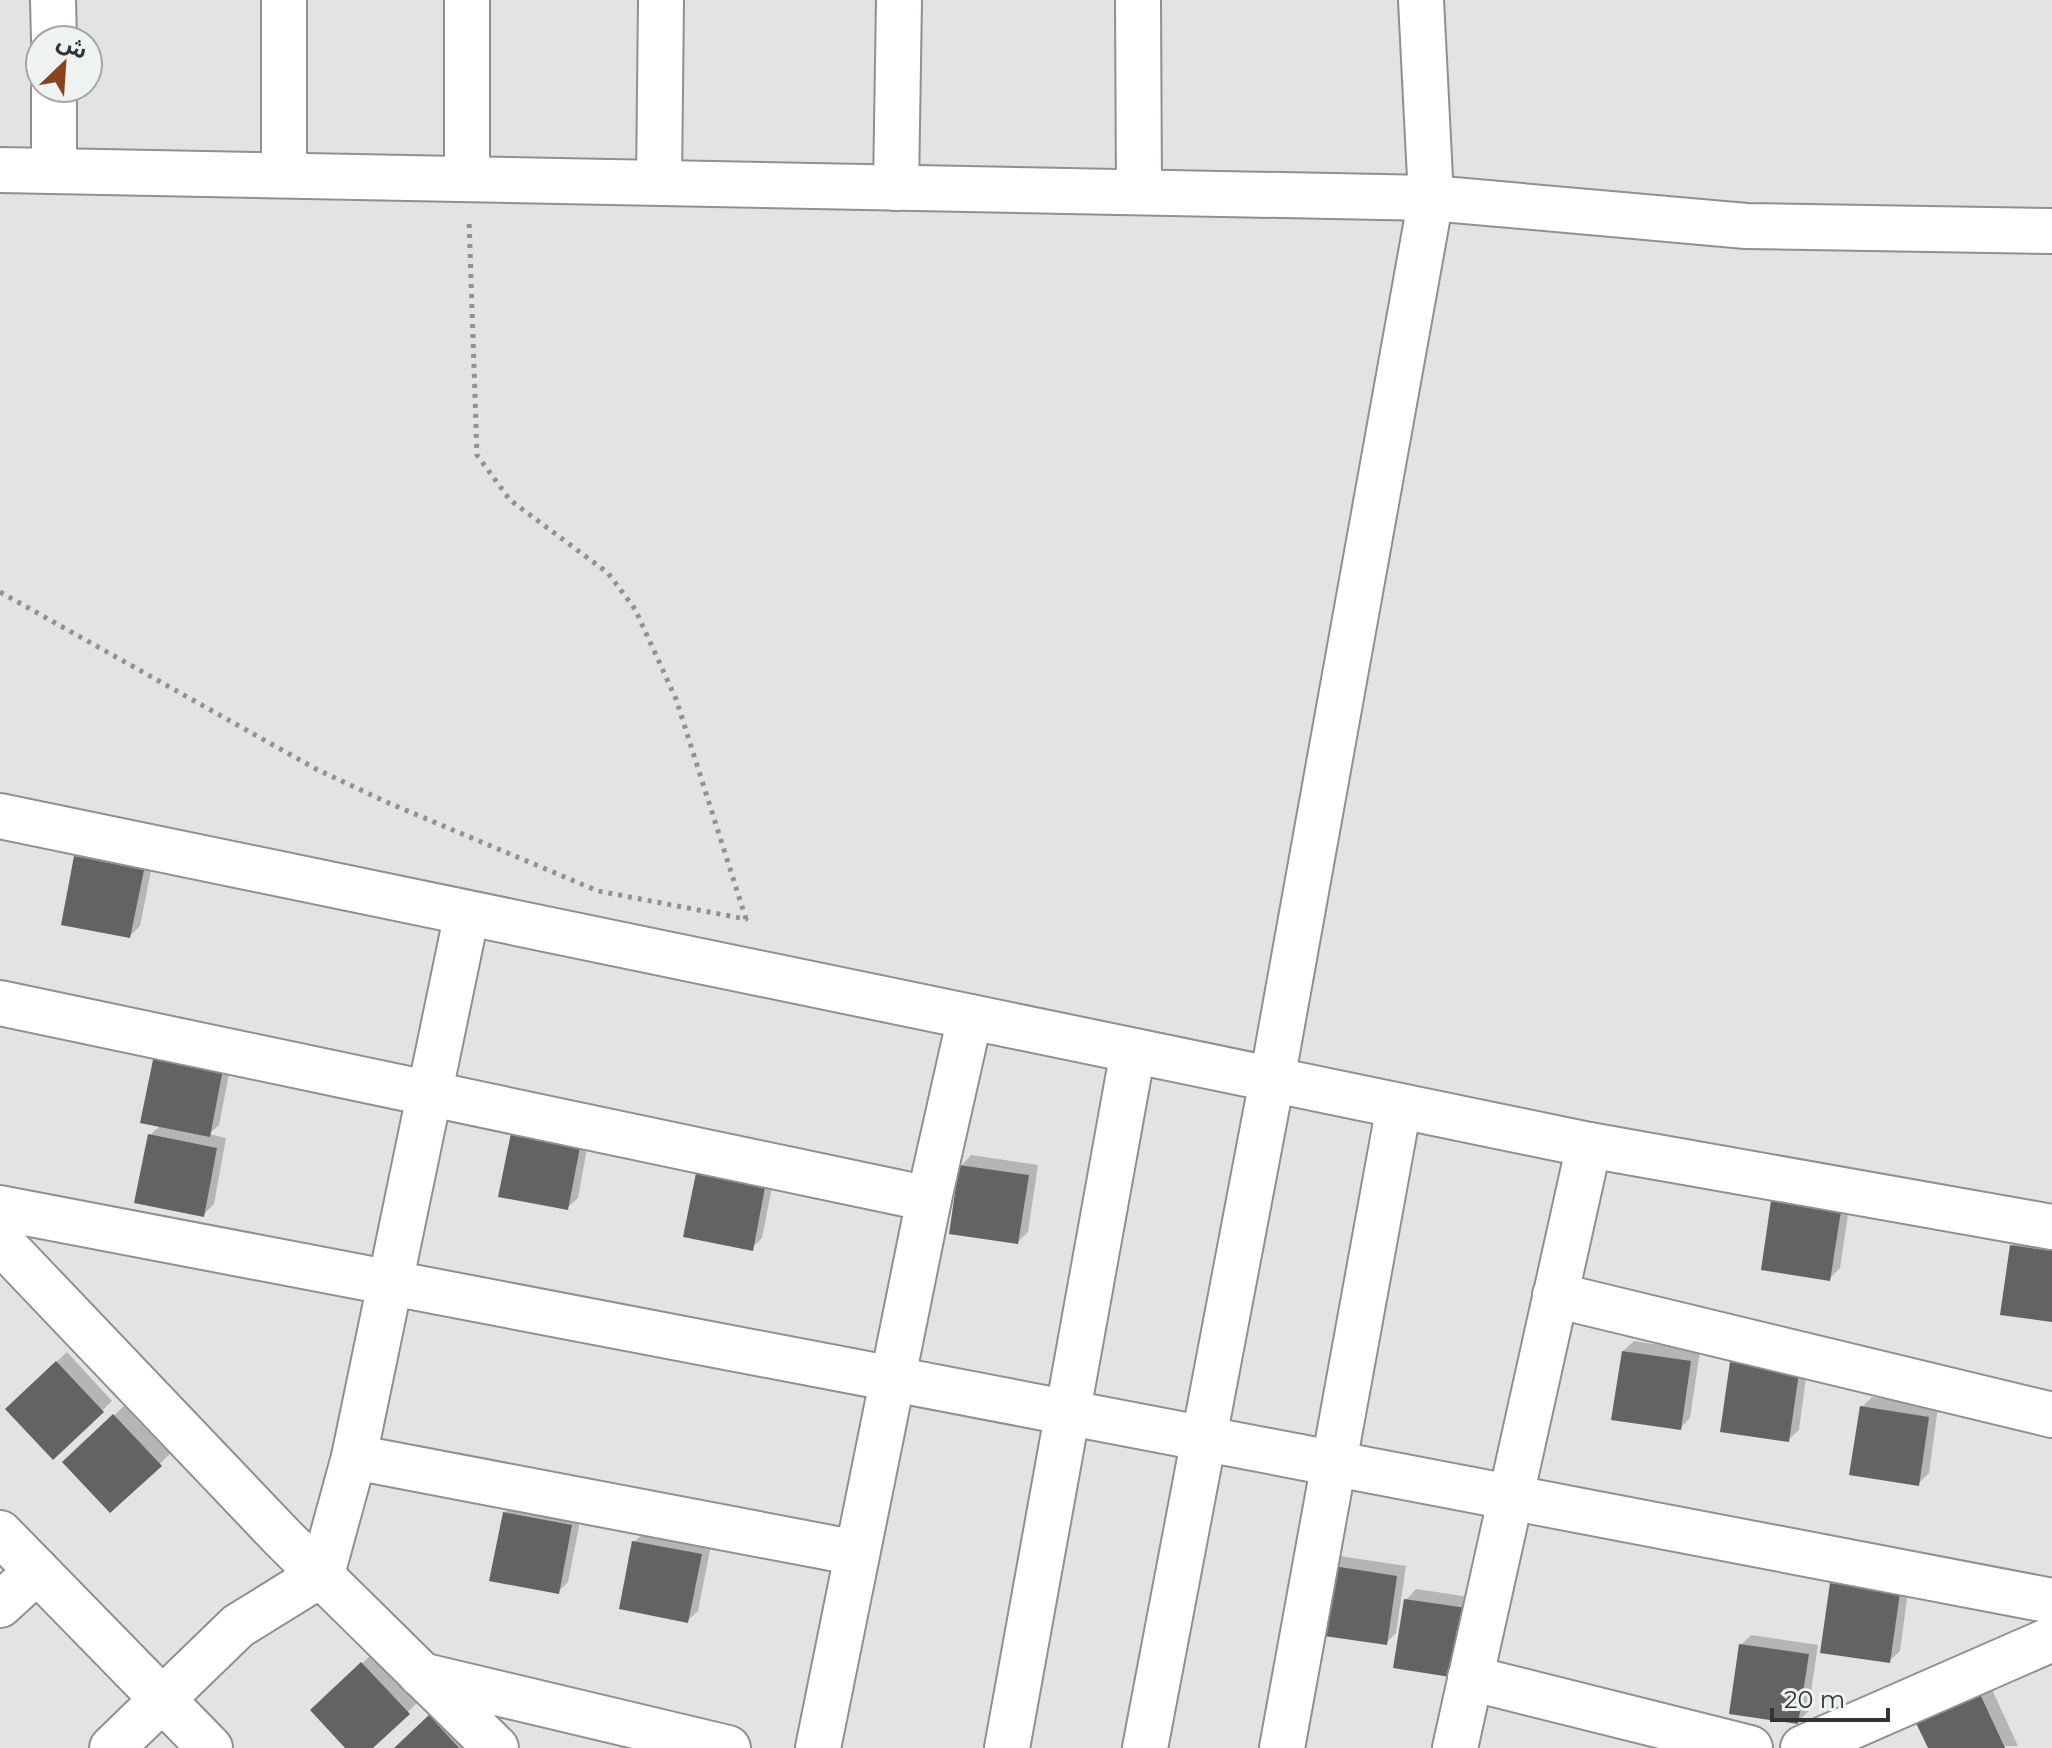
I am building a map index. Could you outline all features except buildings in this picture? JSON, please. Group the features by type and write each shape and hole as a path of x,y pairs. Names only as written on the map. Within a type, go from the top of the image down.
{"street":[{"path":"53,0 54,24"},
{"path":"284,0 284,175"},
{"path":"467,0 467,179"},
{"path":"659,182 661,0"},
{"path":"896,188 899,0"},
{"path":"1138,0 1139,192"},
{"path":"1145,1748 1272,1080 1431,198 1421,0"},
{"path":"54,104 54,170"},
{"path":"0,170 1431,198 1746,226 2052,231"},
{"path":"0,816 1589,1145 2052,1227"},
{"path":"112,1748 163,1702 238,1626 322,1574 354,1457 467,913"},
{"path":"0,1003 929,1199"},
{"path":"818,1748 929,1199 970,1017"},
{"path":"1007,1748 1133,1051"},
{"path":"1282,1748 1399,1106"},
{"path":"1455,1748 1589,1145"},
{"path":"0,1208 2052,1601"},
{"path":"0,1241 283,1538 496,1748"},
{"path":"1555,1295 2052,1415"},
{"path":"354,1457 857,1553"},
{"path":"0,1533 210,1748"},
{"path":"0,1605 37,1571"},
{"path":"1803,1748 2052,1639"},
{"path":"421,1675 728,1748"},
{"path":"1470,1678 1750,1748"}],"path":[{"path":"0,592 316,769 384,801 598,891 746,919 676,699 635,609 608,573 510,500 477,455 467,179"}]}
